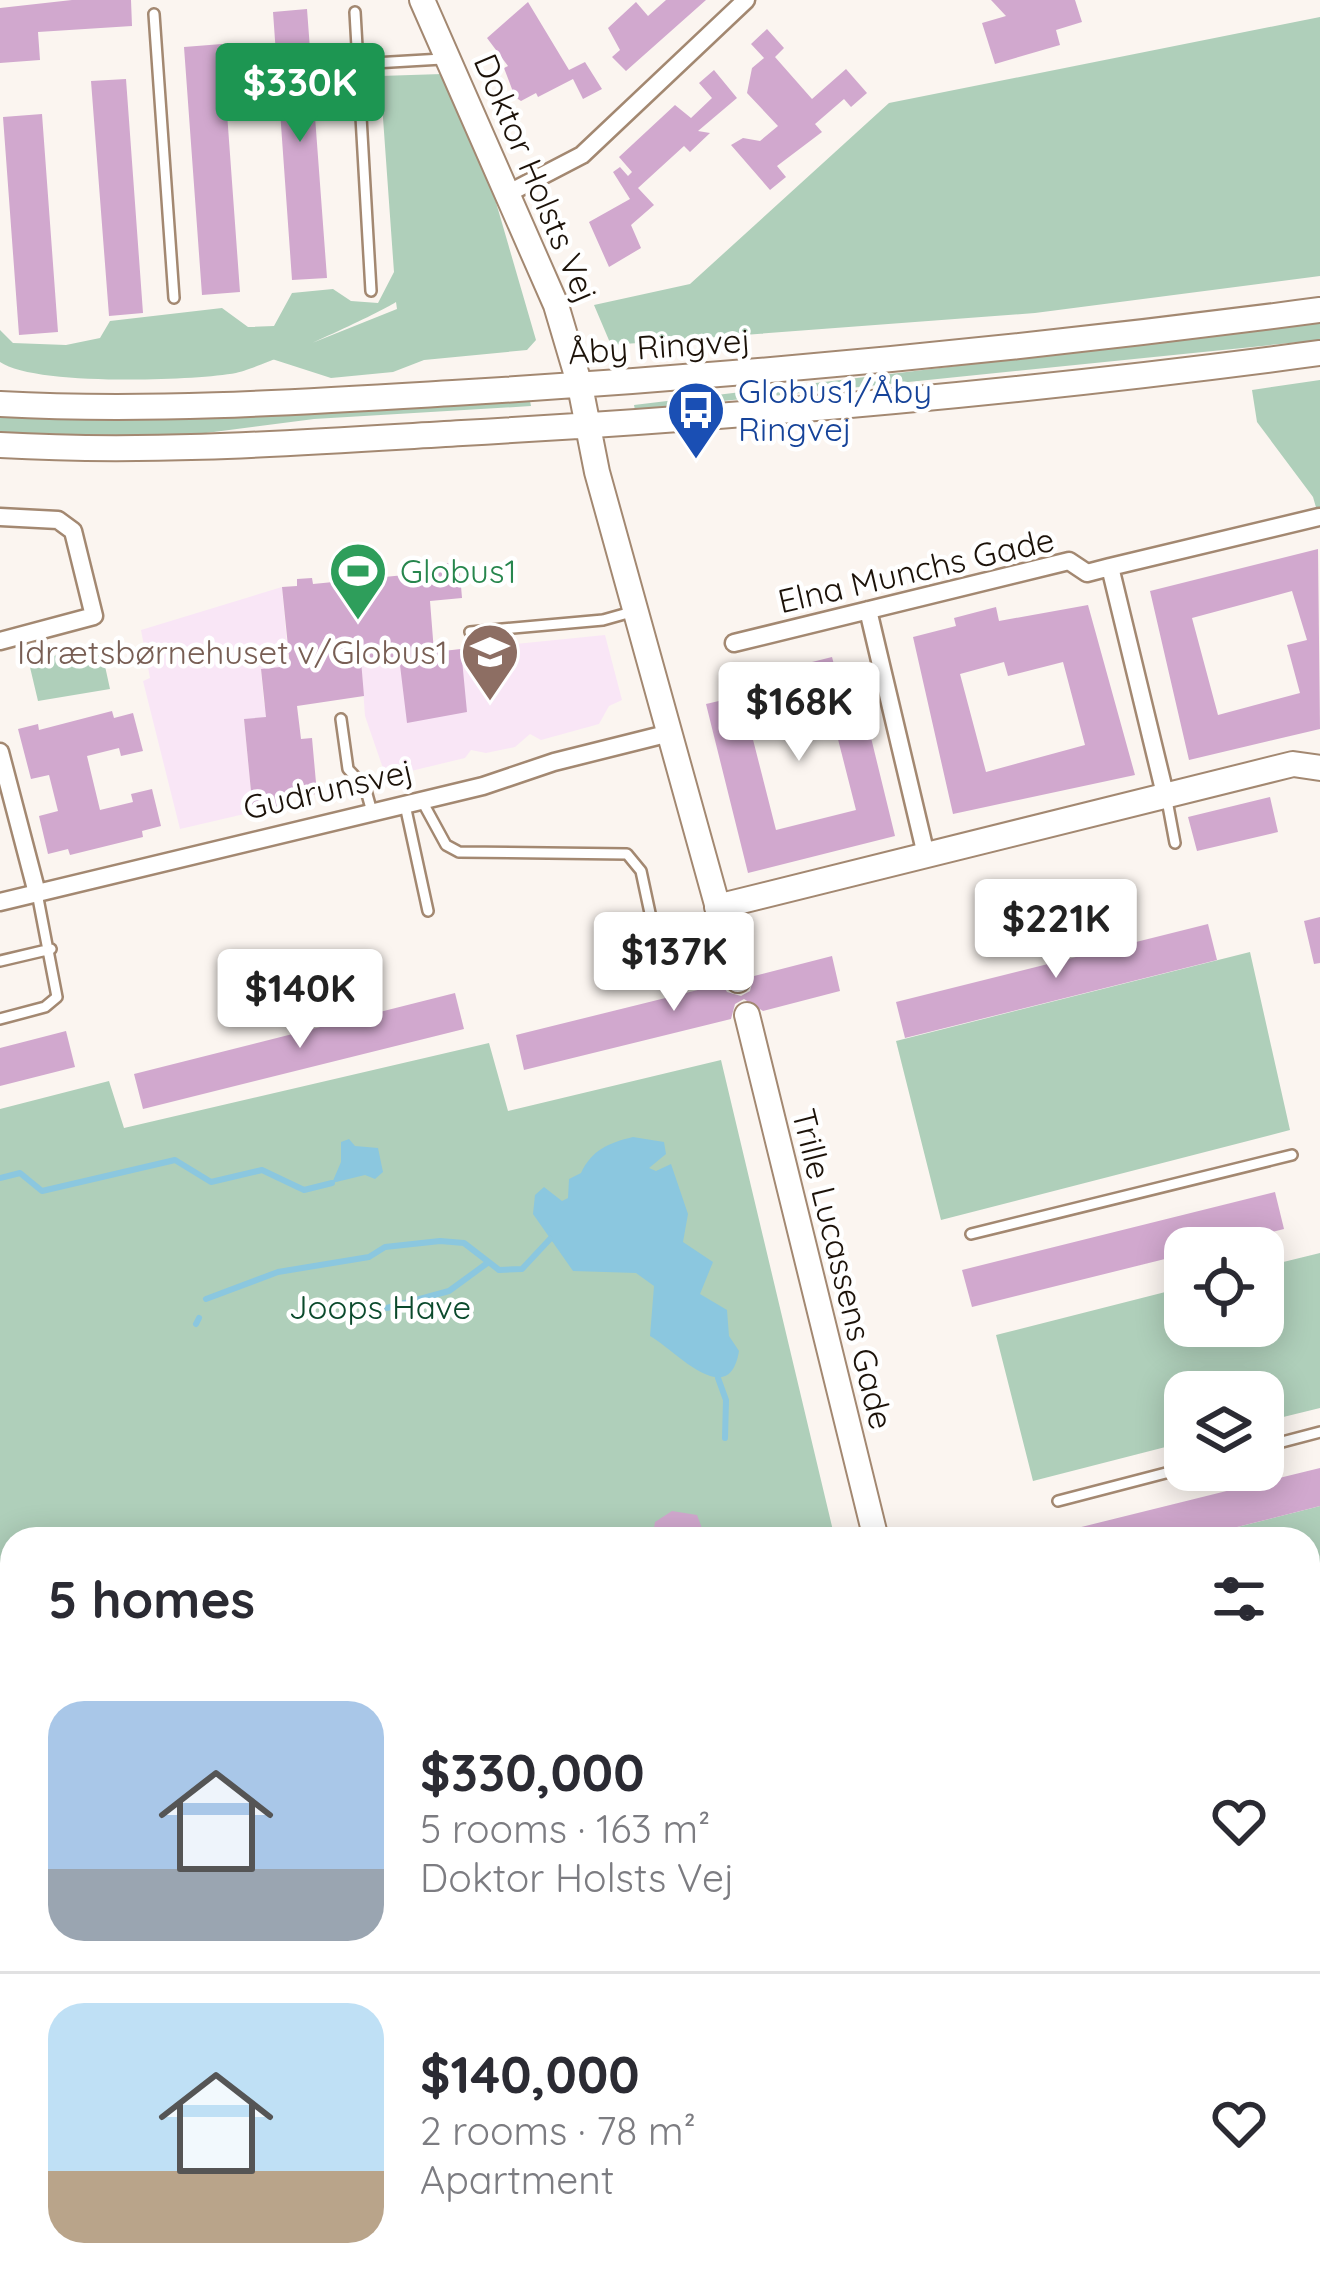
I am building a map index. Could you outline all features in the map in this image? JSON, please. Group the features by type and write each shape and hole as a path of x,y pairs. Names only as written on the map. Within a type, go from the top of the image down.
{"main road":[{"name":"Doktor Holsts Vej","path":"422,0 556,305 587,426"},
{"name":"Åby Ringvej","path":"0,404 205,406 580,386 977,351 1320,310"},
{"path":"0,445 208,447 587,426 900,400 1320,353"},
{"path":"587,426 738,980"},
{"path":"717,907 1293,764 1320,769"},
{"name":"Trille Lucassens Gade","path":"747,1015 873,1527"}],"street":[{"path":"509,193 582,155 746,0"},
{"name":"Elna Munchs Gade","path":"734,643 1069,561 1087,573 1319,517"},
{"path":"0,518 58,520 73,531 94,616 0,641"},
{"path":"1110,567 1166,794"},
{"path":"868,610 926,854"},
{"name":"Gudrunsvej","path":"0,902 413,803 670,733"},
{"path":"0,752 37,893"}],"lane":[{"path":"355,12 370,291"},
{"path":"154,14 174,298"},
{"path":"358,64 450,59"},
{"path":"470,632 603,620 635,611"},
{"path":"341,719 348,769 365,787 373,812"},
{"path":"1166,794 1175,843"},
{"path":"413,803 428,911"},
{"path":"413,803 446,845 459,852 626,854 641,871 650,913"},
{"path":"0,1018 45,1007 57,997 37,893"},
{"path":"0,961 51,949"},
{"path":"971,1234 1292,1155"},
{"path":"1284,1441 1320,1432"},
{"path":"1058,1501 1164,1473"}],"shaded area":[{"path":"282,587 289,666 261,670 264,704 279,716 244,720 253,812 180,829 143,681 150,678 141,630"},
{"name":"Idrætsbørnehuset v/Globus1","path":"605,635 622,700 609,706 599,724 541,740 530,734 515,747 486,753 471,750 465,758 386,777 365,716 361,660 399,657 400,663 435,659 434,652"}],"green space":[{"path":"1320,17 1320,276 1035,313 611,345 594,305 690,284 889,103"},
{"path":"442,74 495,199 536,340 527,350 424,360 393,372 331,378 274,360 236,373 185,378 45,375 0,362 0,330 13,343 66,345 100,338 110,321 222,308 248,327 274,326 292,293 333,289 351,301 378,303 394,272 380,76","holes":["396,302 397,309 312,343 365,318"]},
{"path":"1320,322 1320,340 635,410 634,405"},
{"path":"1320,380 1320,521 1313,497 1257,422 1252,390"},
{"path":"530,401 531,406 314,419 183,436 0,433 0,417 208,419"},
{"path":"100,643 110,689 38,701 29,663"},
{"path":"1250,952 1290,1130 941,1220 896,1041"},
{"name":"Joops Have","path":"489,1043 508,1111 721,1060 832,1527 0,1527 0,1109 109,1081 124,1128"},
{"path":"1320,1253 1320,1408 1284,1417 1284,1371 1164,1371 1164,1447 1033,1481 996,1335 1164,1292 1164,1347 1284,1347 1284,1262"},
{"path":"1320,1506 1320,1527 1237,1527"}],"water":[{"path":"633,1137 664,1142 666,1154 649,1168 656,1171 671,1164 688,1214 683,1242 713,1262 700,1294 727,1310 729,1336 739,1351 733,1368 724,1376 700,1372 650,1336 654,1286 636,1273 573,1271 533,1214 535,1195 544,1187 562,1201 568,1198 569,1179 581,1173 596,1153"},
{"path":"349,1139 355,1146 378,1148 383,1172 375,1179 365,1175 332,1183 341,1162 341,1142"}],"building":[{"path":"131,0 132,26 38,32 40,60 0,63 0,8"},
{"path":"666,0 706,0 626,71 612,57 620,50 608,28 636,2 648,16"},
{"path":"991,0 1075,0 1082,22 1056,30 1060,45 995,64 982,23 1006,16"},
{"path":"528,2 569,70 585,62 602,89 583,99 573,79 538,97 536,93 521,101 515,97 504,68 508,66 487,38"},
{"path":"307,9 327,278 292,280 273,12"},
{"path":"767,29 784,48 775,57 812,99 846,69 867,93 851,107 844,99 815,124 822,132 777,166 786,177 770,190 731,145 743,138 760,141 778,126 747,93 752,68 764,58 751,44"},
{"path":"222,44 240,292 202,295 184,47"},
{"path":"714,70 737,98 698,131 710,133 690,152 684,146 638,188 654,205 631,225 641,248 609,267 589,222 630,199 613,172 620,167 628,176 632,172 619,157 675,105 691,118 712,98 699,83"},
{"path":"126,79 143,313 109,316 91,81"},
{"path":"42,114 58,332 19,335 3,117"},
{"path":"1318,549 1320,729 1189,760 1150,591","holes":["1292,591 1307,640 1287,645 1300,693 1218,715 1192,618"]},
{"name":"Globus1","path":"459,562 462,598 430,601 434,652 461,649 467,712 407,723 399,657 361,660 364,696 297,706 301,739 312,738 317,794 292,797 292,803 253,812 244,719 266,717 261,669 290,666 282,587 297,586 297,579 312,578 313,584 425,573 424,565"},
{"path":"1088,605 1135,775 953,814 913,637 956,626 954,618 996,607 999,621","holes":["1004,662 1008,676 1063,662 1085,745 986,772 960,674"]},
{"path":"832,657 836,672 854,668 895,836 748,873 706,704 723,700 720,685","holes":["827,696 856,810 776,830 747,716"]},
{"path":"112,711 114,718 133,713 143,751 121,756 119,748 87,756 100,810 133,802 131,794 152,789 161,826 142,831 143,837 70,855 68,849 48,854 39,816 58,811 49,775 31,779 18,729 38,724 39,730"},
{"path":"1270,797 1278,832 1197,851 1188,817"},
{"path":"1320,917 1320,963 1314,964 1304,921"},
{"path":"1208,924 1217,960 905,1038 896,1002"},
{"path":"832,956 840,991 763,1011 744,999 735,1004 731,1019 524,1070 516,1035 722,984 727,992 741,996 750,991 754,976"},
{"path":"455,993 464,1029 143,1109 134,1074"},
{"path":"66,1031 75,1067 0,1086 0,1048"},
{"path":"1275,1192 1284,1227 1164,1227 1164,1259 972,1307 962,1270"},
{"path":"1320,1468 1320,1506 1237,1527 1081,1527 1227,1491 1284,1491 1284,1477"},
{"path":"672,1511 697,1515 702,1527 654,1527"}],"waterway":[{"path":"0,1178 20,1173 42,1191 175,1160 211,1182 262,1170 304,1190 332,1183"},
{"path":"206,1299 278,1272 369,1257 385,1247 440,1241 464,1243 499,1270 522,1269 550,1239"},
{"path":"387,1308 449,1291 486,1264"},
{"path":"196,1324 199,1318"},
{"path":"718,1378 726,1400 725,1438"}],"place":[{"name":"Globus1/Åby Ringvej","path":"696,461"},
{"name":"Globus1","path":"358,622"},
{"name":"Idrætsbørnehuset v/Globus1","path":"490,703"}]}
